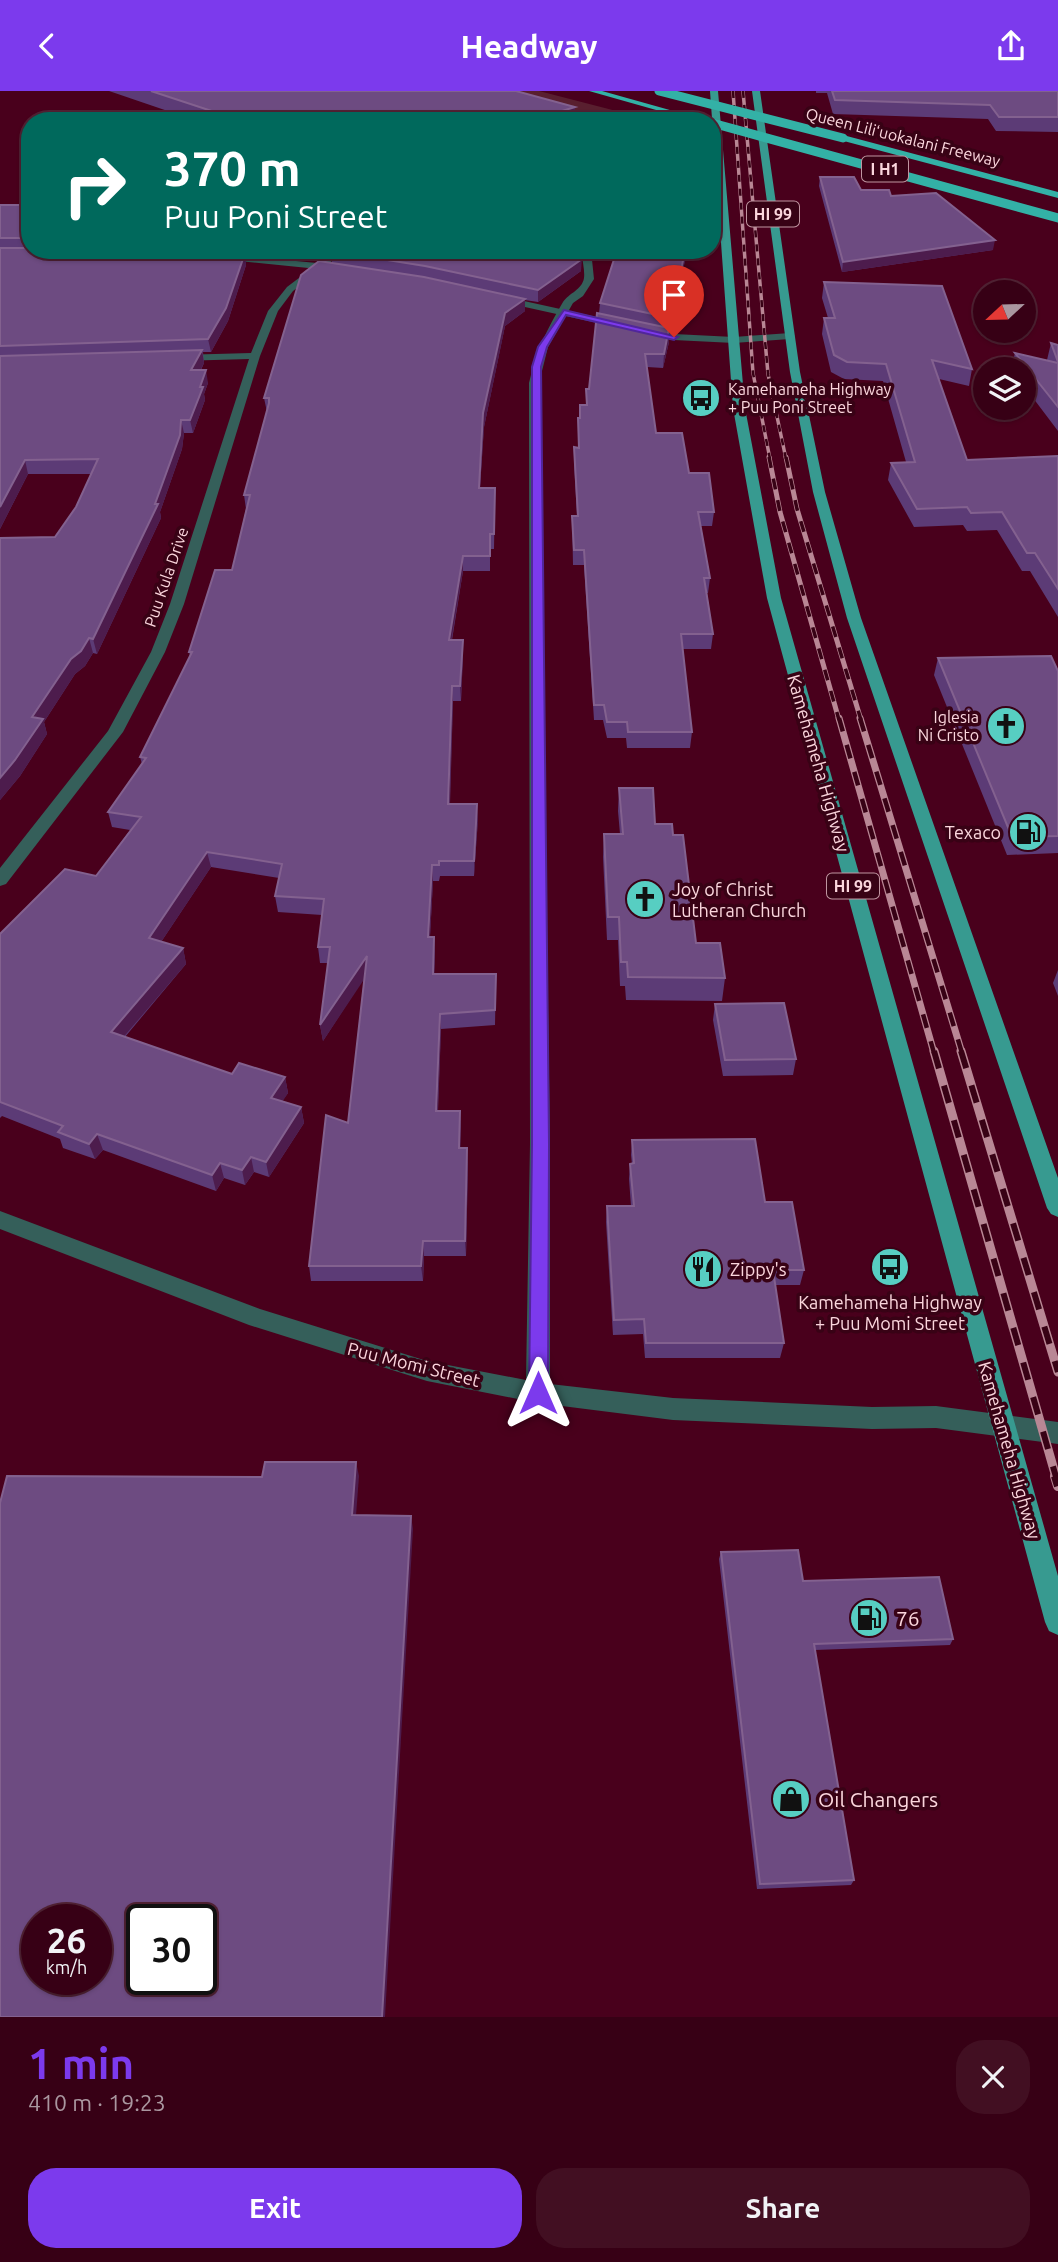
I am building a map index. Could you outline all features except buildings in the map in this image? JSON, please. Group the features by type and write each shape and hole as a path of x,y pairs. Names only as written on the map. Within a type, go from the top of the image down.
{"highway":[{"path":"592,91 673,112"},
{"name":"Queen Liliʻuokalani Freeway","path":"659,91 1058,195"},
{"path":"686,91 844,138"},
{"name":"Queen Liliʻuokalani Freeway","path":"721,125 1058,218"}],"main road":[{"name":"Kamehameha Highway","path":"714,91 716,112"},
{"name":"HI 99","path":"757,91 790,336 817,484 854,618 1058,1208"},
{"name":"Kamehameha Highway","path":"721,181 739,408 774,598 1058,1622"}],"street":[{"path":"243,259 345,270"},
{"name":"Puu Kula Drive","path":"0,880 115,732 158,652 177,604 263,331 281,298 330,259"},
{"path":"538,1393 540,1144 534,383 542,347 569,301 580,294 589,279 587,259"},
{"path":"487,296 674,337 790,336"},
{"path":"164,358 255,356"},
{"name":"Puu Momi Street","path":"0,1220 257,1318 355,1351 427,1371 538,1393 673,1409 872,1418 936,1417 1058,1433"}],"shaded area":[{"path":"468,91 539,91 620,112 543,112"}],"railway":[{"path":"733,91 753,373 770,459"},
{"path":"743,91 768,374 786,459"},
{"path":"769,457 780,512 839,720"},
{"path":"786,457 797,509 861,720"},
{"path":"839,718 934,1053"},
{"path":"860,718 962,1053"},
{"path":"934,1051 1056,1477"},
{"path":"961,1051 1058,1372"},
{"path":"1055,1476 1058,1486"}],"place":[{"name":"Kamehameha Highway + Puu Poni Street","path":"701,398"},
{"name":"Iglesia Ni Cristo","path":"1006,726"},
{"name":"Texaco","path":"1028,832"},
{"name":"Joy of Christ Lutheran Church","path":"645,899"},
{"name":"Kamehameha Highway + Puu Momi Street","path":"890,1267"},
{"name":"Zippy's","path":"703,1269"},
{"name":"76","path":"869,1618"},
{"name":"Oil Changers","path":"791,1799"}],"route":[{"path":"538,1393 540,1144 536,367 542,347 564,312 674,337"}]}
